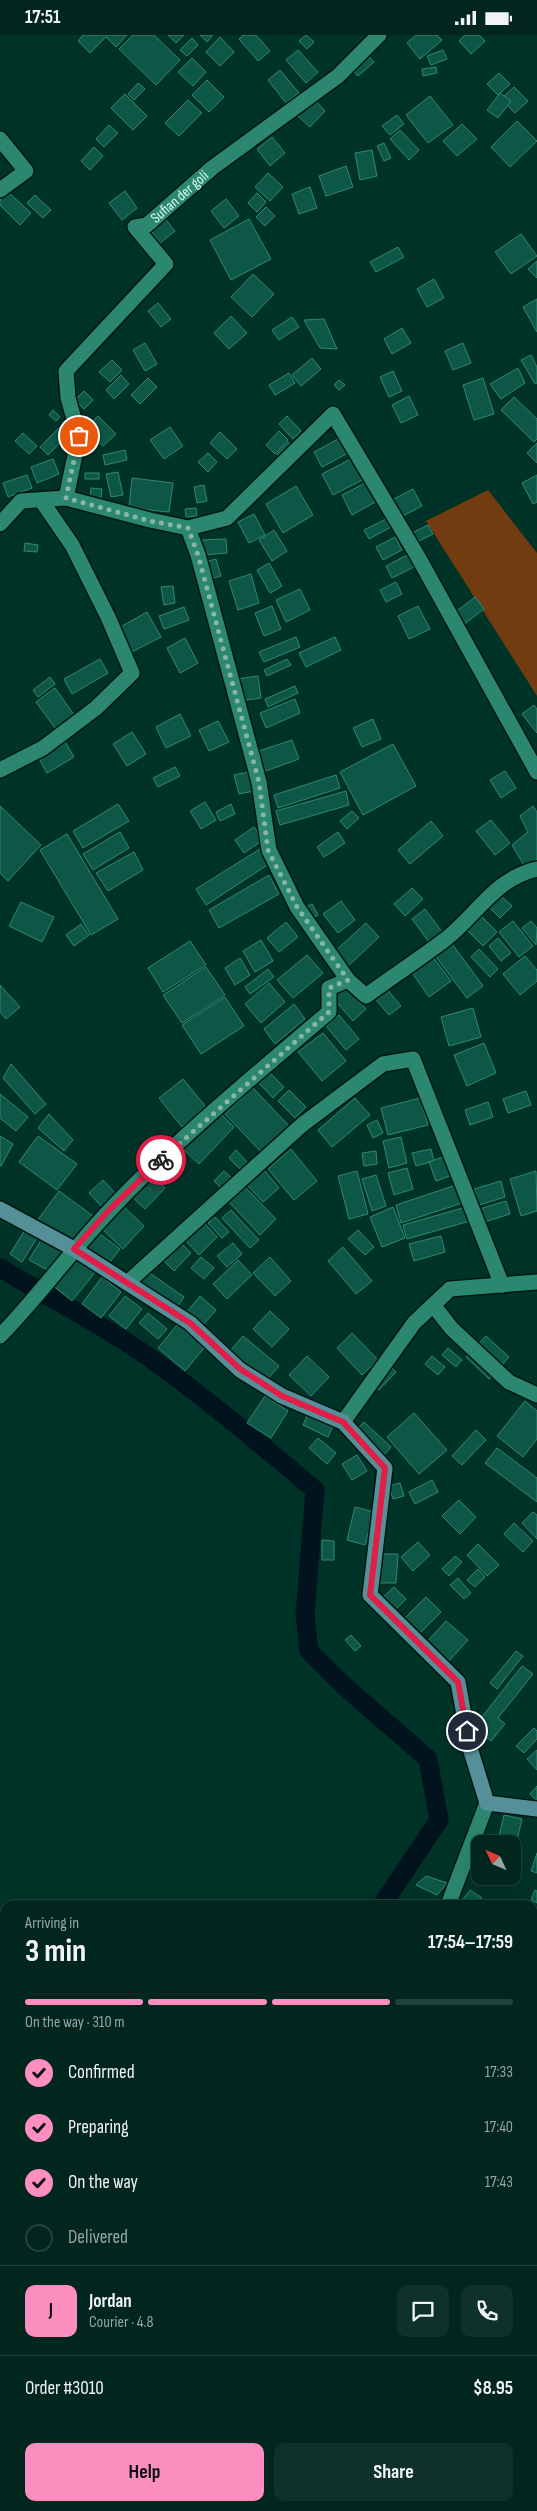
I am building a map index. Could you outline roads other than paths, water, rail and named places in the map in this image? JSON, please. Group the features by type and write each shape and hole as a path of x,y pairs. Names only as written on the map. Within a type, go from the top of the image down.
{"street":[{"name":"Sufian der goli","path":"66,498 79,436 68,398 66,371 166,264 135,227 147,225 212,168 338,76 379,35"},
{"path":"0,139 26,171 0,190"},
{"path":"0,523 20,501 66,498 150,521 188,528 227,518 332,414 417,555 537,772"},
{"path":"0,770 43,747 96,708 132,673 108,617 72,545 41,500"},
{"path":"188,528 198,555 259,782 268,850 297,907 348,980 366,996 449,937 486,897 507,880 537,869"},
{"path":"0,1336 30,1305 74,1249 110,1209 168,1153 329,1012 329,988 348,980"},
{"path":"127,1283 303,1124 383,1063 413,1059 502,1285"},
{"path":"0,1209 74,1249 190,1323 240,1369 282,1396 343,1422 385,1468 370,1595 458,1682 470,1748 487,1803 450,1900"},
{"path":"343,1422 414,1323 450,1289 537,1282"},
{"path":"433,1305 452,1329 509,1382 537,1395"},
{"path":"487,1803 537,1809"}],"waterway":[{"path":"0,1268 95,1322 150,1358 234,1422 315,1490 305,1615 309,1651 342,1684 428,1759 439,1820 385,1900"}]}
